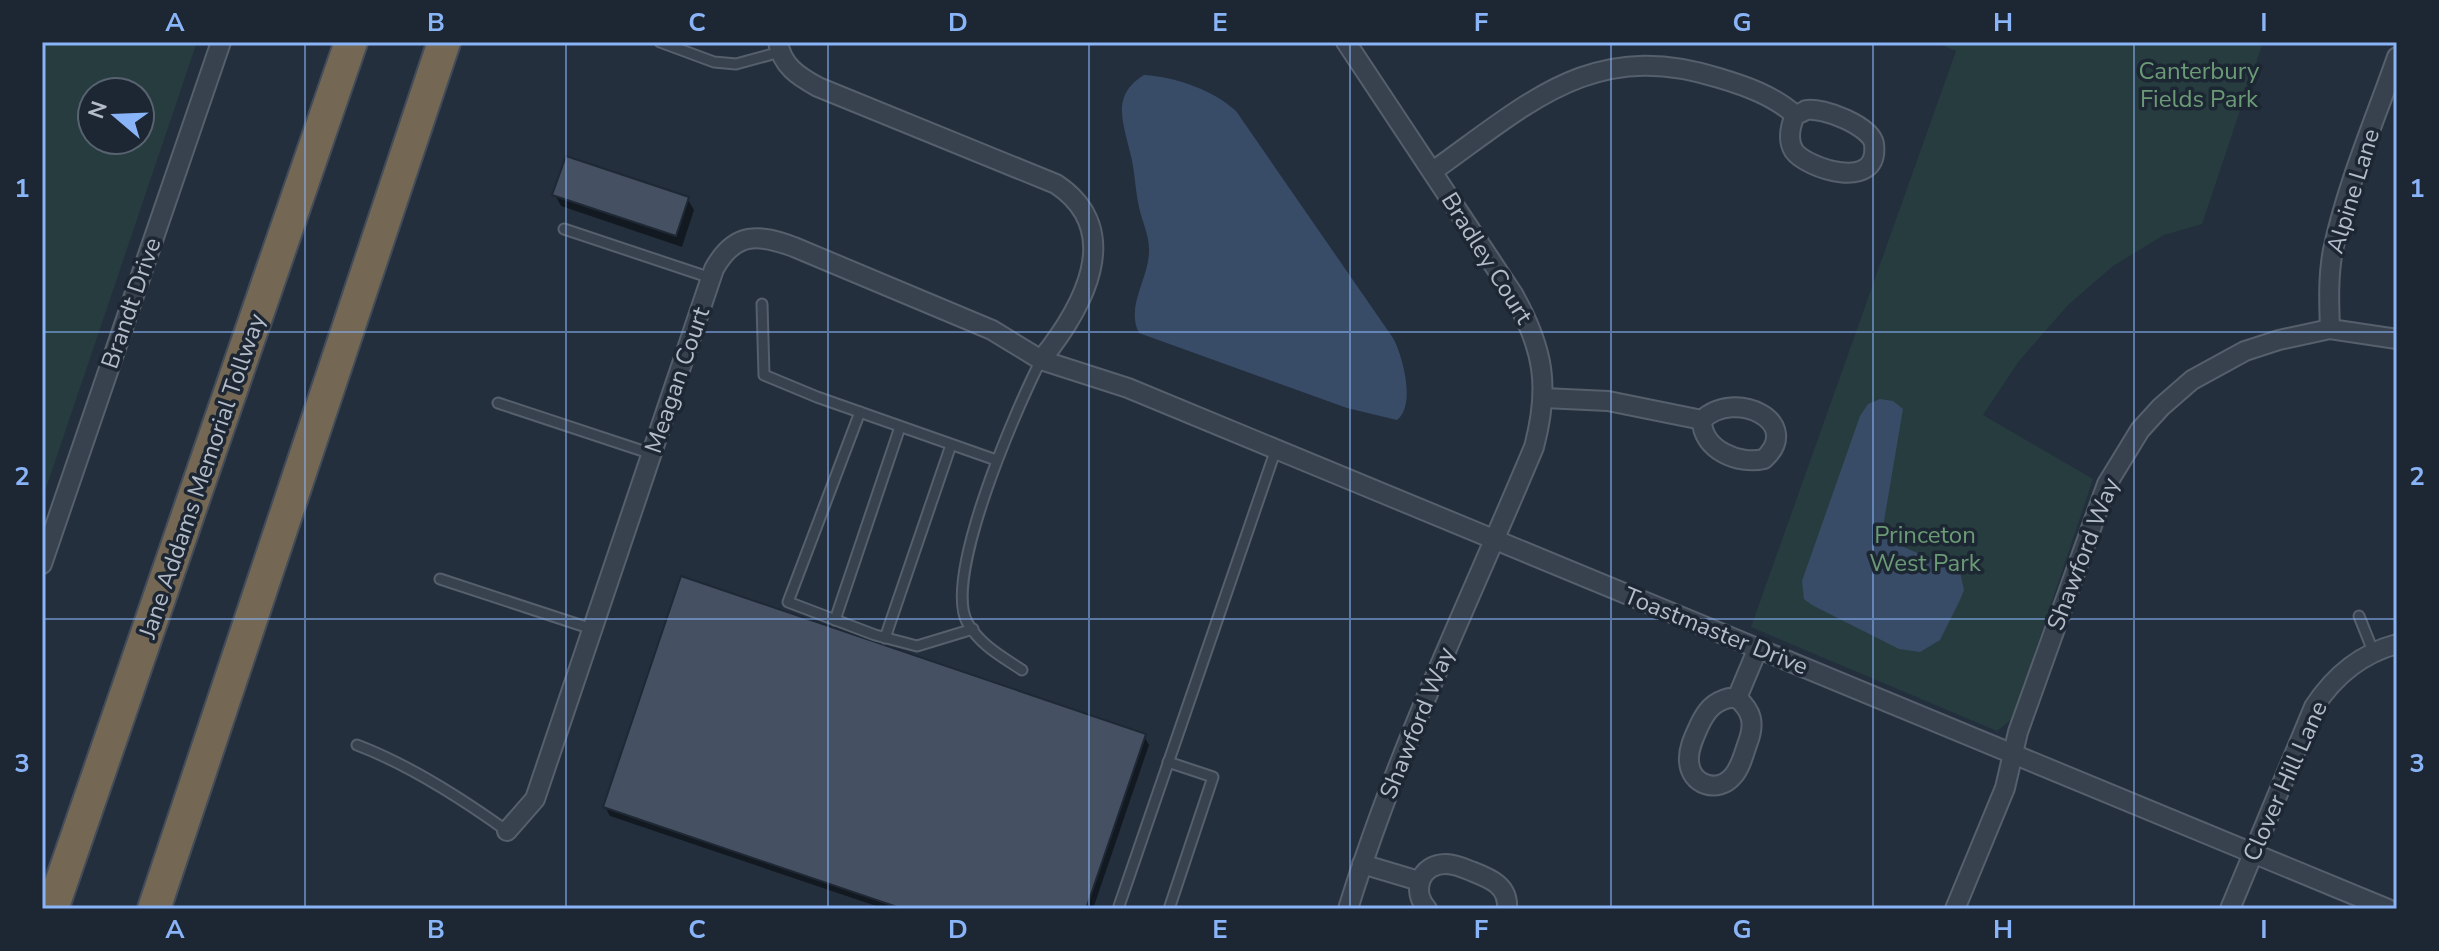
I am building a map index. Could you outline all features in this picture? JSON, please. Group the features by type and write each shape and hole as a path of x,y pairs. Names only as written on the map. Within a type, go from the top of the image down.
{"highway":[{"name":"Jane Addams Memorial Tollway","path":"52,909 351,42"},
{"path":"154,909 444,42"}],"street":[{"name":"Brandt Drive","path":"42,564 221,42"},
{"name":"Bradley Court","path":"1346,42 1433,171 1530,325 1542,361 1544,398 1534,447 1493,540"},
{"path":"779,47 786,65 818,87 1056,184 1070,193 1082,207 1094,237 1092,265 1066,329 1041,360"},
{"name":"Alpine Lane","path":"2330,329 2329,286 2340,222 2397,57"},
{"path":"1433,171 1559,86 1578,76 1623,66 1668,65 1691,69 1753,90 1795,115"},
{"path":"1806,110 1818,111 1867,130 1874,145 1871,161 1865,170 1851,174 1801,158 1791,144 1795,115 1806,110"},
{"name":"Meagan Court","path":"507,831 535,799 711,278 721,256 730,248 747,239 766,237 992,330 1041,360"},
{"name":"Shawford Way","path":"1955,909 2005,788 2012,753 2082,548 2107,484 2140,430 2192,380 2219,363 2279,340 2330,329 2397,339"},
{"name":"Toastmaster Drive","path":"1041,360 1128,388 2388,909"},
{"path":"1544,398 1608,401 1702,420"},
{"name":"Shawford Way","path":"1348,909 1408,743 1493,540"},
{"name":"Clover Hill Lane","path":"2230,909 2314,707 2344,671 2373,651 2397,644"},
{"path":"1737,698 1758,648"},
{"path":"1737,698 1750,712 1753,722 1743,756 1729,780 1713,786 1703,784 1691,773 1692,743 1713,705 1721,700 1737,698"},
{"path":"1362,864 1419,881"},
{"path":"1427,909 1418,891 1419,881 1429,870 1445,864 1493,879 1503,890 1507,909"}],"lane":[{"path":"660,42 714,62 736,64 779,47"},
{"path":"564,229 711,278"},
{"path":"762,304 764,375 996,460"},
{"path":"1022,670 984,646 965,619 961,581 996,460 1041,360"},
{"path":"498,403 652,454"},
{"path":"860,412 788,602 885,638 917,646 973,629"},
{"path":"835,620 900,427"},
{"path":"885,638 951,445"},
{"path":"1118,909 1276,449"},
{"path":"440,579 592,629"},
{"path":"2359,616 2373,651"},
{"path":"357,745 385,756 507,831"},
{"path":"1168,762 1213,777 1169,909"}],"green space":[{"path":"42,42 197,42 42,500"},
{"name":"Princeton West Park","path":"1934,42 2263,42 2202,224 2164,235 2113,266 2068,305 2019,361 1983,415 2093,479 2013,718 1997,731 1751,627 1956,51"}],"water":[{"path":"1144,75 1193,86 1236,111 1393,338 1401,356 1407,393 1403,413 1397,420 1347,408 1139,333 1135,323 1136,302 1146,270 1149,244 1139,207 1122,110 1127,91"},
{"path":"1880,399 1893,401 1903,409 1884,521 1888,540 1960,572 1964,590 1940,640 1920,652 1899,649 1804,599 1802,581 1860,416 1868,404"}],"building":[{"path":"566,156 689,197 676,236 552,195"},
{"path":"681,576 1146,734 1086,909 903,909 603,807"}],"park label":[{"name":"Canterbury Fields Park","path":"2199,85"}]}
